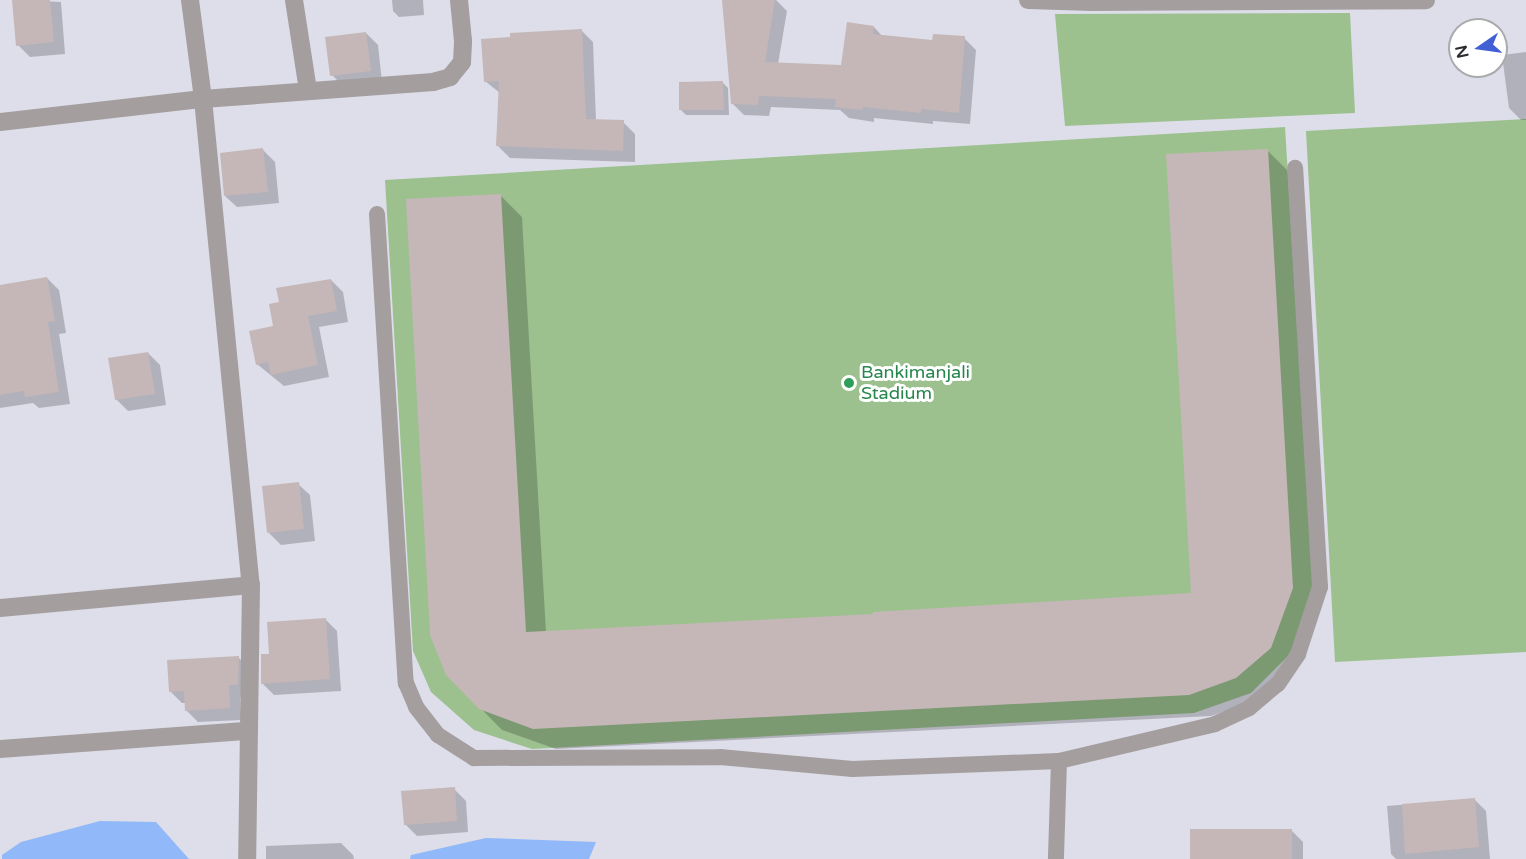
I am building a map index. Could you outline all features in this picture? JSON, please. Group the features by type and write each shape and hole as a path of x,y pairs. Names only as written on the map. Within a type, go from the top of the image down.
{"street":[{"path":"190,0 203,99 251,585 247,859"},
{"path":"294,0 308,90"},
{"path":"0,122 203,99 433,82 450,77 462,62 463,41 459,0"},
{"path":"1028,0 1426,0"},
{"path":"0,608 251,585"},
{"path":"0,749 248,731"}],"lane":[{"path":"377,214 406,683 416,707 438,735 474,758 720,757 852,769 1059,760 1215,724 1249,708 1278,684 1298,654 1320,587 1295,168"},
{"path":"1056,859 1059,760"}],"green space":[{"path":"1350,13 1355,113 1065,126 1055,14"},
{"path":"1526,119 1526,652 1335,662 1306,131"},
{"name":"Bankimanjali Stadium","path":"1285,127 1313,585 1291,653 1251,693 1194,713 532,749 474,730 431,692 413,651 385,180"}],"water":[{"path":"100,821 156,822 189,859 2,859 2,855 21,842"},
{"path":"486,838 596,842 589,859 410,859 411,855"}],"building":[{"path":"12,0 50,0 54,42 16,46"},
{"path":"722,0 775,0 765,62 841,65 847,22 874,26 873,34 932,40 933,34 965,36 959,113 922,109 921,113 863,107 862,110 835,107 836,99 759,96 758,105 731,104"},
{"path":"582,29 586,119 624,120 623,151 496,146 499,81 484,82 481,39 510,37 510,33"},
{"path":"366,32 371,71 330,76 325,37"},
{"path":"723,81 724,110 679,110 679,82"},
{"path":"263,148 268,192 224,196 220,153"},
{"path":"1268,149 1293,588 1271,648 1236,678 1189,695 533,729 479,709 446,675 430,635 406,199 501,194 526,632 873,614 873,612 1191,593 1166,154"},
{"path":"47,277 55,321 48,322 59,392 25,397 24,391 0,395 0,285"},
{"path":"331,279 337,311 308,316 318,365 271,375 268,362 256,365 249,331 273,326 269,304 279,302 276,288"},
{"path":"148,352 155,394 115,400 108,358"},
{"path":"299,482 304,529 267,533 262,486"},
{"path":"326,618 330,679 261,684 261,654 269,654 267,622"},
{"path":"239,656 238,685 229,685 230,708 185,711 184,691 169,692 167,660"},
{"path":"455,787 457,821 404,825 401,791"},
{"path":"1475,798 1479,847 1405,854 1402,804"},
{"path":"1190,829 1292,829 1292,859 1190,859"}],"place":[{"name":"Bankimanjali Stadium","path":"849,383"}]}
